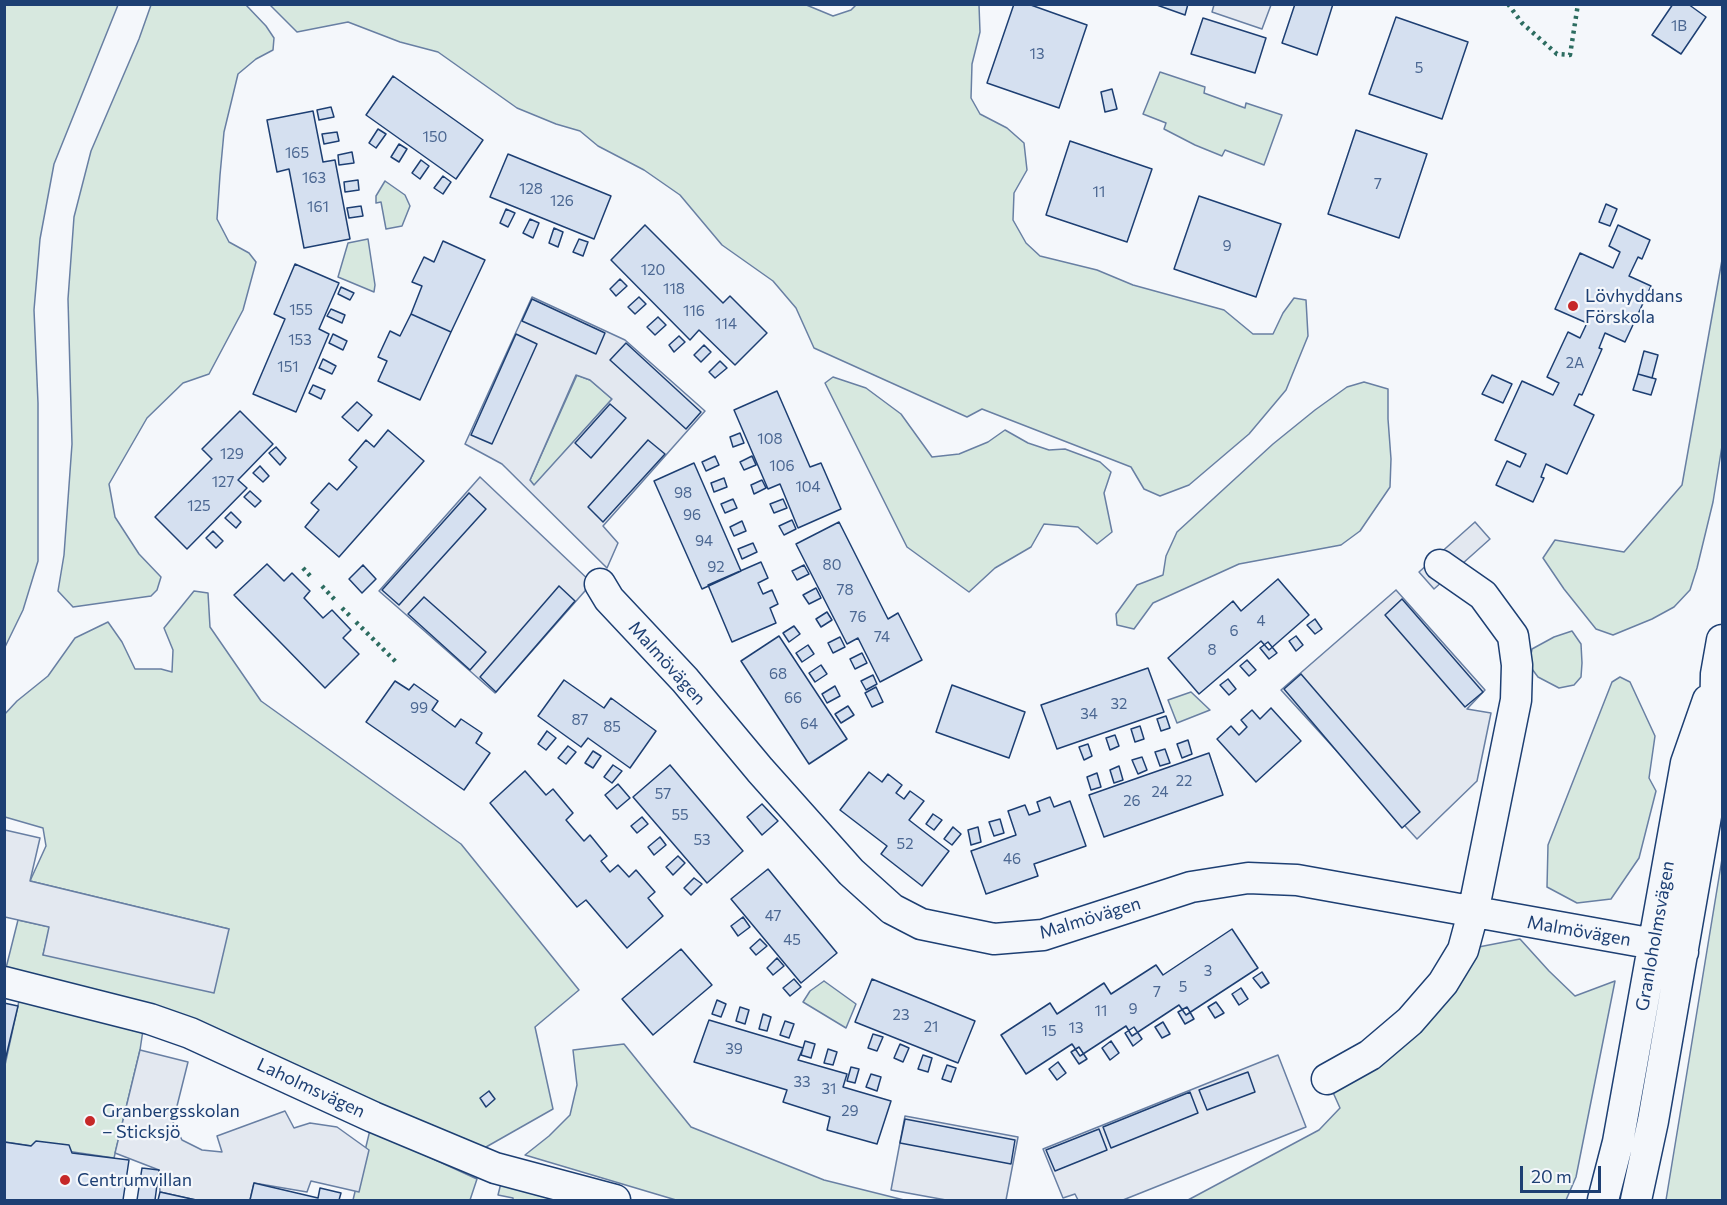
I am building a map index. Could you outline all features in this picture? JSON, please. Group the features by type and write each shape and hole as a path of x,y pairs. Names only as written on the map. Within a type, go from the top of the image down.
{"street":[{"path":"1327,1078 1370,1055 1410,1021 1443,983 1463,950 1473,913 1516,700 1517,665 1513,636 1483,595 1440,565"},
{"name":"Malmövägen","path":"600,584 609,599 685,680 760,770 851,872 892,909 921,924 994,939 1042,935 1191,887 1248,878 1297,880 1654,944 1683,952"},
{"name":"Granloholmsvägen","path":"1603,1200 1618,1142 1686,763 1716,674 1722,640"},
{"name":"Granloholmsvägen","path":"1636,1200 1653,1121 1714,770 1716,674"},
{"name":"Laholmsvägen","path":"4,982 150,1019 190,1033 374,1117 495,1168 615,1200"}],"shaded area":[{"path":"5,4 118,5 54,164 40,239 34,310 38,403 38,561 23,610 5,647"},
{"path":"804,4 833,16 851,10 856,5 979,5 980,32 972,64 971,98 980,114 1007,128 1024,143 1027,170 1014,193 1013,220 1026,243 1040,256 1097,270 1133,285 1224,310 1253,334 1273,334 1283,313 1294,298 1306,300 1308,336 1286,390 1249,434 1189,485 1160,496 1144,489 1131,467 982,409 967,417 814,348 796,308 773,281 722,245 680,195 644,170 598,146 580,131 517,108 438,52 400,42 348,22 297,32 270,5"},
{"path":"1214,4 1271,5 1262,29 1212,12"},
{"path":"151,5 246,5 274,38 273,50 256,59 238,74 224,132 220,175 217,219 229,242 249,253 256,262 243,310 209,374 183,383 147,418 109,484 115,517 139,554 161,577 157,590 151,596 73,607 58,591 64,555 72,444 68,299 74,217 91,151 139,39"},
{"path":"1160,72 1205,87 1204,93 1245,108 1246,103 1282,115 1264,165 1225,150 1222,156 1195,145 1164,129 1166,123 1143,114"},
{"path":"385,181 405,195 410,206 402,226 386,229 381,202 376,203 376,196"},
{"path":"368,239 374,292 338,277 348,243"},
{"path":"1722,260 1722,446 1713,502 1697,568 1690,590 1674,607 1613,635 1596,629 1543,558 1555,540 1624,552 1682,485"},
{"path":"532,297 625,340 705,411 603,526 618,543 607,568 502,464 465,444","holes":["576,375 590,380 612,399 534,485 530,480"]},
{"path":"577,375 590,380 612,399 534,486 530,480"},
{"path":"833,377 866,388 901,414 932,457 959,454 988,442 1005,430 1028,443 1049,450 1065,449 1100,462 1111,472 1104,493 1112,532 1097,544 1078,527 1044,524 1031,547 995,568 969,592 907,547 825,383"},
{"path":"1364,382 1388,389 1391,459 1390,487 1360,531 1341,545 1239,564 1153,603 1134,629 1117,625 1116,614 1137,585 1163,575 1166,556 1177,532 1273,444 1315,410 1347,387"},
{"path":"480,477 592,583 495,693 379,591"},
{"path":"1475,522 1490,539 1434,589 1419,572"},
{"path":"1396,590 1485,690 1467,709 1491,713 1477,781 1417,839 1281,690"},
{"path":"194,591 208,593 210,627 261,701 461,844 579,990 535,1027 553,1109 479,1151 5,972 18,920 50,927 43,955 229,929 30,881 46,846 43,828 5,817 4,715 17,701 48,676 75,638 108,622 122,642 135,669 161,669 172,672 173,650 164,628"},
{"path":"1572,631 1581,644 1581,677 1574,685 1559,688 1538,677 1529,665 1532,649 1554,637"},
{"path":"1620,677 1630,682 1655,736 1649,778 1656,791 1639,858 1611,899 1577,903 1547,887 1548,845 1612,682"},
{"path":"1191,692 1210,710 1177,723 1168,700"},
{"path":"5,830 40,838 30,881 229,929 214,993 43,955 49,927 5,917"},
{"path":"1722,859 1722,1200 1666,1200"},
{"path":"1520,939 1575,996 1615,981 1576,1177 1566,1200 1188,1200 1319,1130 1340,1108 1327,1079 1463,950"},
{"path":"824,981 856,1004 846,1028 803,1002 810,991"},
{"path":"19,1001 143,1030 114,1158 5,1142 5,1065"},
{"path":"624,1044 691,1127 824,1180 904,1200 676,1200 525,1155 570,1115 577,1085 573,1050"},
{"path":"140,1050 188,1062 173,1122 182,1140 202,1150 222,1152 217,1136 285,1111 294,1128 310,1123 337,1127 369,1150 359,1192 311,1181 307,1192 254,1183 250,1200 196,1200 160,1192 159,1170 115,1153"},
{"path":"1278,1055 1306,1127 1123,1200 1078,1200 1075,1194 1063,1198 1043,1149"},
{"path":"905,1116 1018,1137 1006,1200 946,1200 891,1190"},
{"path":"370,1130 477,1179 470,1200 353,1200"},
{"path":"501,1183 567,1200 513,1200 513,1198 498,1195"}],"building":[{"path":"1014,4 1028,4 1087,25 1059,108 987,83"},
{"path":"1154,4 1188,4 1185,15"},
{"path":"1295,4 1333,4 1317,55 1282,43"},
{"path":"1673,4 1688,4 1706,17 1681,54 1652,35"},
{"path":"1396,17 1468,42 1442,119 1369,94"},
{"path":"1203,18 1266,38 1255,73 1191,54"},
{"path":"393,76 483,140 456,179 366,115"},
{"path":"1112,89 1117,109 1105,112 1101,92"},
{"path":"331,107 334,117 319,120 317,110"},
{"path":"313,111 323,162 335,160 350,239 304,248 289,169 277,172 267,120"},
{"path":"378,129 386,134 376,148 369,143"},
{"path":"1356,130 1427,154 1399,238 1328,214"},
{"path":"337,132 339,141 324,144 322,134"},
{"path":"1070,141 1152,169 1127,242 1046,215"},
{"path":"399,144 407,149 399,162 391,157"},
{"path":"352,152 354,163 339,165 338,155"},
{"path":"508,154 611,196 594,239 490,197"},
{"path":"421,160 429,166 420,179 412,173"},
{"path":"443,176 451,182 443,194 434,188"},
{"path":"358,180 359,190 345,192 344,182"},
{"path":"1199,196 1281,224 1256,297 1174,269"},
{"path":"1606,204 1617,209 1610,226 1599,222"},
{"path":"361,206 363,216 349,218 347,208"},
{"path":"506,209 515,213 508,227 500,223"},
{"path":"530,219 539,223 533,238 523,233"},
{"path":"645,225 723,303 730,296 767,333 735,365 699,330 690,340 611,260"},
{"path":"1618,225 1650,240 1642,259 1638,257 1629,276 1651,286 1625,342 1605,333 1599,348 1602,349 1582,395 1579,394 1574,405 1594,415 1567,474 1546,464 1541,477 1544,478 1533,502 1496,485 1507,461 1520,467 1526,454 1495,440 1522,381 1553,395 1559,383 1547,377 1568,332 1580,338 1587,323 1555,309 1580,253 1613,268 1620,252 1609,246"},
{"path":"554,228 563,232 558,247 549,243"},
{"path":"579,239 588,242 583,256 573,252"},
{"path":"443,241 485,260 451,332 411,314 422,286 412,282 424,257 434,262"},
{"path":"295,264 339,283 319,329 329,334 296,412 253,394 285,319 274,314"},
{"path":"620,279 627,286 616,296 610,289"},
{"path":"341,287 354,293 350,300 338,294"},
{"path":"639,297 646,304 635,314 628,307"},
{"path":"532,299 605,333 596,354 522,321"},
{"path":"331,309 345,315 342,323 327,316"},
{"path":"411,314 451,332 420,400 378,381 387,361 378,357 390,331 400,336"},
{"path":"658,317 666,325 655,335 647,327"},
{"path":"333,334 347,341 343,350 329,343"},
{"path":"516,334 537,344 492,444 471,435"},
{"path":"679,336 685,342 674,352 669,345"},
{"path":"626,343 701,412 686,429 610,360"},
{"path":"704,345 711,352 701,362 694,355"},
{"path":"1644,351 1658,355 1652,378 1638,374"},
{"path":"323,359 336,366 332,374 319,368"},
{"path":"720,361 727,368 715,378 709,372"},
{"path":"1638,374 1656,379 1651,395 1633,390"},
{"path":"1492,375 1512,384 1503,403 1482,394"},
{"path":"313,385 325,390 321,399 309,393"},
{"path":"777,391 810,467 821,463 841,509 798,528 780,484 768,489 734,410"},
{"path":"357,402 372,415 358,431 342,417"},
{"path":"610,404 626,418 591,458 575,443"},
{"path":"240,411 273,444 238,480 247,488 187,549 155,517 212,459 202,449"},
{"path":"388,430 424,461 339,557 305,527 319,510 311,503 329,483 337,490 357,467 349,460 366,440 374,447"},
{"path":"740,433 744,443 733,447 730,437"},
{"path":"648,440 665,454 603,522 588,507"},
{"path":"276,447 286,458 280,465 269,453"},
{"path":"715,456 719,465 706,471 702,462"},
{"path":"752,456 756,465 744,470 740,462"},
{"path":"694,463 741,571 702,589 654,481"},
{"path":"260,466 269,476 263,482 253,473"},
{"path":"724,478 727,487 714,492 711,483"},
{"path":"762,480 766,488 754,494 751,485"},
{"path":"250,491 261,501 255,507 244,497"},
{"path":"469,493 486,509 399,605 382,590"},
{"path":"733,499 737,508 725,513 721,504"},
{"path":"783,499 787,508 774,513 770,504"},
{"path":"231,512 241,522 236,528 225,518"},
{"path":"792,520 796,529 784,535 779,526"},
{"path":"742,521 746,531 734,536 730,527"},
{"path":"839,522 888,619 898,613 922,660 880,682 858,638 847,644 796,544"},
{"path":"213,531 223,541 216,548 206,538"},
{"path":"753,543 757,552 742,559 738,549"},
{"path":"761,562 768,578 758,583 763,594 772,590 778,604 770,608 776,623 732,642 708,585"},
{"path":"267,564 284,581 292,573 310,591 304,598 323,618 332,610 351,630 343,638 359,654 325,688 234,595"},
{"path":"363,565 376,579 362,593 349,579"},
{"path":"804,565 809,574 797,580 792,571"},
{"path":"1278,579 1309,615 1269,650 1261,641 1199,694 1168,658 1233,601 1241,611"},
{"path":"559,586 575,601 496,692 480,677"},
{"path":"816,588 821,598 809,604 803,595"},
{"path":"424,597 486,652 470,670 408,614"},
{"path":"1402,599 1483,692 1465,707 1385,615"},
{"path":"827,612 832,620 821,627 816,619"},
{"path":"1315,619 1322,629 1315,634 1307,625"},
{"path":"794,626 800,634 789,642 783,633"},
{"path":"779,636 847,739 809,764 741,661"},
{"path":"1296,636 1303,645 1296,651 1289,641"},
{"path":"840,637 845,647 833,653 828,643"},
{"path":"1268,642 1277,653 1269,659 1260,648"},
{"path":"808,645 814,654 802,662 796,653"},
{"path":"862,653 867,663 855,669 850,659"},
{"path":"1247,660 1256,670 1249,676 1240,666"},
{"path":"821,665 827,674 815,682 809,673"},
{"path":"1148,668 1164,712 1057,749 1041,705"},
{"path":"1301,674 1420,812 1402,828 1284,689"},
{"path":"873,675 877,684 866,690 861,681"},
{"path":"1228,679 1236,689 1229,695 1220,685"},
{"path":"564,680 604,708 611,698 656,731 630,768 588,738 581,747 538,716"},
{"path":"395,681 409,690 414,684 438,701 432,710 455,727 461,719 482,733 476,743 490,753 464,790 366,722"},
{"path":"952,685 1025,712 1009,758 936,732"},
{"path":"835,686 840,696 827,703 822,694"},
{"path":"876,687 883,702 872,707 865,693"},
{"path":"848,706 854,715 841,723 835,714"},
{"path":"1271,708 1301,741 1256,782 1217,739 1231,726 1239,735 1247,727 1241,720 1252,710 1260,719"},
{"path":"1166,716 1170,728 1161,731 1157,719"},
{"path":"1140,726 1144,739 1135,742 1131,729"},
{"path":"547,731 556,738 546,750 538,744"},
{"path":"1115,735 1119,746 1110,750 1106,738"},
{"path":"1188,740 1192,754 1182,758 1177,744"},
{"path":"1088,744 1092,756 1084,760 1079,747"},
{"path":"568,746 576,752 566,764 558,758"},
{"path":"1165,749 1170,763 1160,766 1155,752"},
{"path":"593,751 601,756 593,768 585,763"},
{"path":"1209,753 1223,795 1104,837 1089,795"},
{"path":"1142,757 1147,770 1138,774 1132,760"},
{"path":"613,765 622,771 612,783 604,777"},
{"path":"670,765 743,851 707,883 633,797"},
{"path":"1119,766 1123,780 1114,783 1110,770"},
{"path":"525,771 546,795 553,789 573,813 566,820 584,841 590,835 607,856 601,861 610,872 618,865 629,877 636,870 655,892 648,898 663,916 627,948 586,900 577,907 490,803"},
{"path":"869,772 882,782 888,774 902,785 896,793 904,799 910,791 924,801 909,820 949,851 922,886 881,854 887,846 840,810"},
{"path":"1097,773 1101,787 1091,790 1087,777"},
{"path":"618,784 630,798 617,809 605,795"},
{"path":"1050,797 1054,807 1070,801 1086,846 1034,864 1038,876 986,894 971,851 1016,835 1008,811 1025,805 1029,815 1040,811 1037,802"},
{"path":"762,804 778,821 762,835 747,817"},
{"path":"933,814 942,820 934,830 926,824"},
{"path":"642,817 648,824 637,833 631,826"},
{"path":"1000,819 1004,833 994,836 989,822"},
{"path":"953,827 961,834 952,845 944,839"},
{"path":"978,827 981,842 971,845 968,830"},
{"path":"660,837 666,845 654,855 648,847"},
{"path":"678,856 685,863 673,875 666,867"},
{"path":"768,869 837,953 801,983 731,899"},
{"path":"694,878 702,884 691,895 684,888"},
{"path":"743,917 750,927 738,936 731,926"},
{"path":"1232,929 1258,968 1186,1015 1179,1005 1132,1036 1126,1026 1080,1056 1072,1044 1026,1074 1001,1035 1050,1003 1057,1014 1104,983 1111,994 1156,965 1163,975"},
{"path":"760,939 767,946 756,955 750,948"},
{"path":"681,949 712,985 653,1035 622,999"},
{"path":"777,958 784,966 773,975 767,968"},
{"path":"1262,972 1269,983 1261,988 1253,978"},
{"path":"794,979 801,987 790,996 783,988"},
{"path":"872,979 975,1021 958,1063 855,1022"},
{"path":"1241,988 1248,999 1239,1005 1232,994"},
{"path":"717,1000 726,1004 721,1017 712,1014"},
{"path":"1216,1002 1224,1013 1215,1018 1208,1007"},
{"path":"4,1003 18,1006 4,1065"},
{"path":"740,1007 749,1010 745,1024 736,1021"},
{"path":"1187,1007 1194,1019 1185,1024 1178,1012"},
{"path":"763,1014 771,1017 767,1031 759,1029"},
{"path":"709,1020 803,1048 798,1060 847,1074 843,1087 891,1101 877,1144 827,1130 830,1117 783,1102 787,1090 694,1062"},
{"path":"785,1021 794,1024 789,1038 780,1035"},
{"path":"1163,1022 1170,1034 1162,1038 1155,1027"},
{"path":"1134,1027 1142,1039 1133,1046 1125,1033"},
{"path":"873,1034 883,1037 877,1051 868,1048"},
{"path":"805,1041 815,1044 811,1058 801,1055"},
{"path":"1111,1041 1119,1053 1110,1060 1102,1048"},
{"path":"900,1044 909,1048 903,1062 894,1058"},
{"path":"1079,1047 1087,1059 1079,1064 1071,1052"},
{"path":"828,1049 837,1052 833,1065 824,1063"},
{"path":"923,1055 932,1058 928,1072 918,1069"},
{"path":"1058,1062 1066,1073 1057,1080 1049,1069"},
{"path":"947,1065 956,1068 951,1082 942,1079"},
{"path":"851,1067 859,1069 855,1083 847,1081"},
{"path":"1248,1072 1255,1092 1207,1110 1199,1090"},
{"path":"871,1074 881,1077 877,1091 866,1087"},
{"path":"489,1091 495,1099 486,1107 480,1098"},
{"path":"1190,1092 1198,1113 1111,1148 1103,1127"},
{"path":"905,1119 1015,1140 1011,1164 900,1143"},
{"path":"1099,1129 1107,1150 1055,1171 1046,1150"},
{"name":"Centrumvillan","path":"36,1141 69,1145 72,1153 129,1160 123,1200 4,1200 4,1142 31,1146"},
{"path":"142,1168 159,1170 155,1200 137,1200"},
{"path":"254,1183 318,1198 320,1188 341,1193 339,1200 250,1200"},
{"path":"160,1192 196,1200 158,1200"}],"hedge":[{"path":"1508,4 1522,23 1557,54 1570,55 1578,4"},
{"path":"303,568 312,578"},
{"path":"322,586 336,601"},
{"path":"342,608 351,617"},
{"path":"356,622 397,663"}],"place":[{"name":"Lövhyddans Förskola","path":"1573,306"},
{"name":"Granbergsskolan – Sticksjö","path":"90,1121"},
{"name":"Centrumvillan","path":"65,1180"}]}
